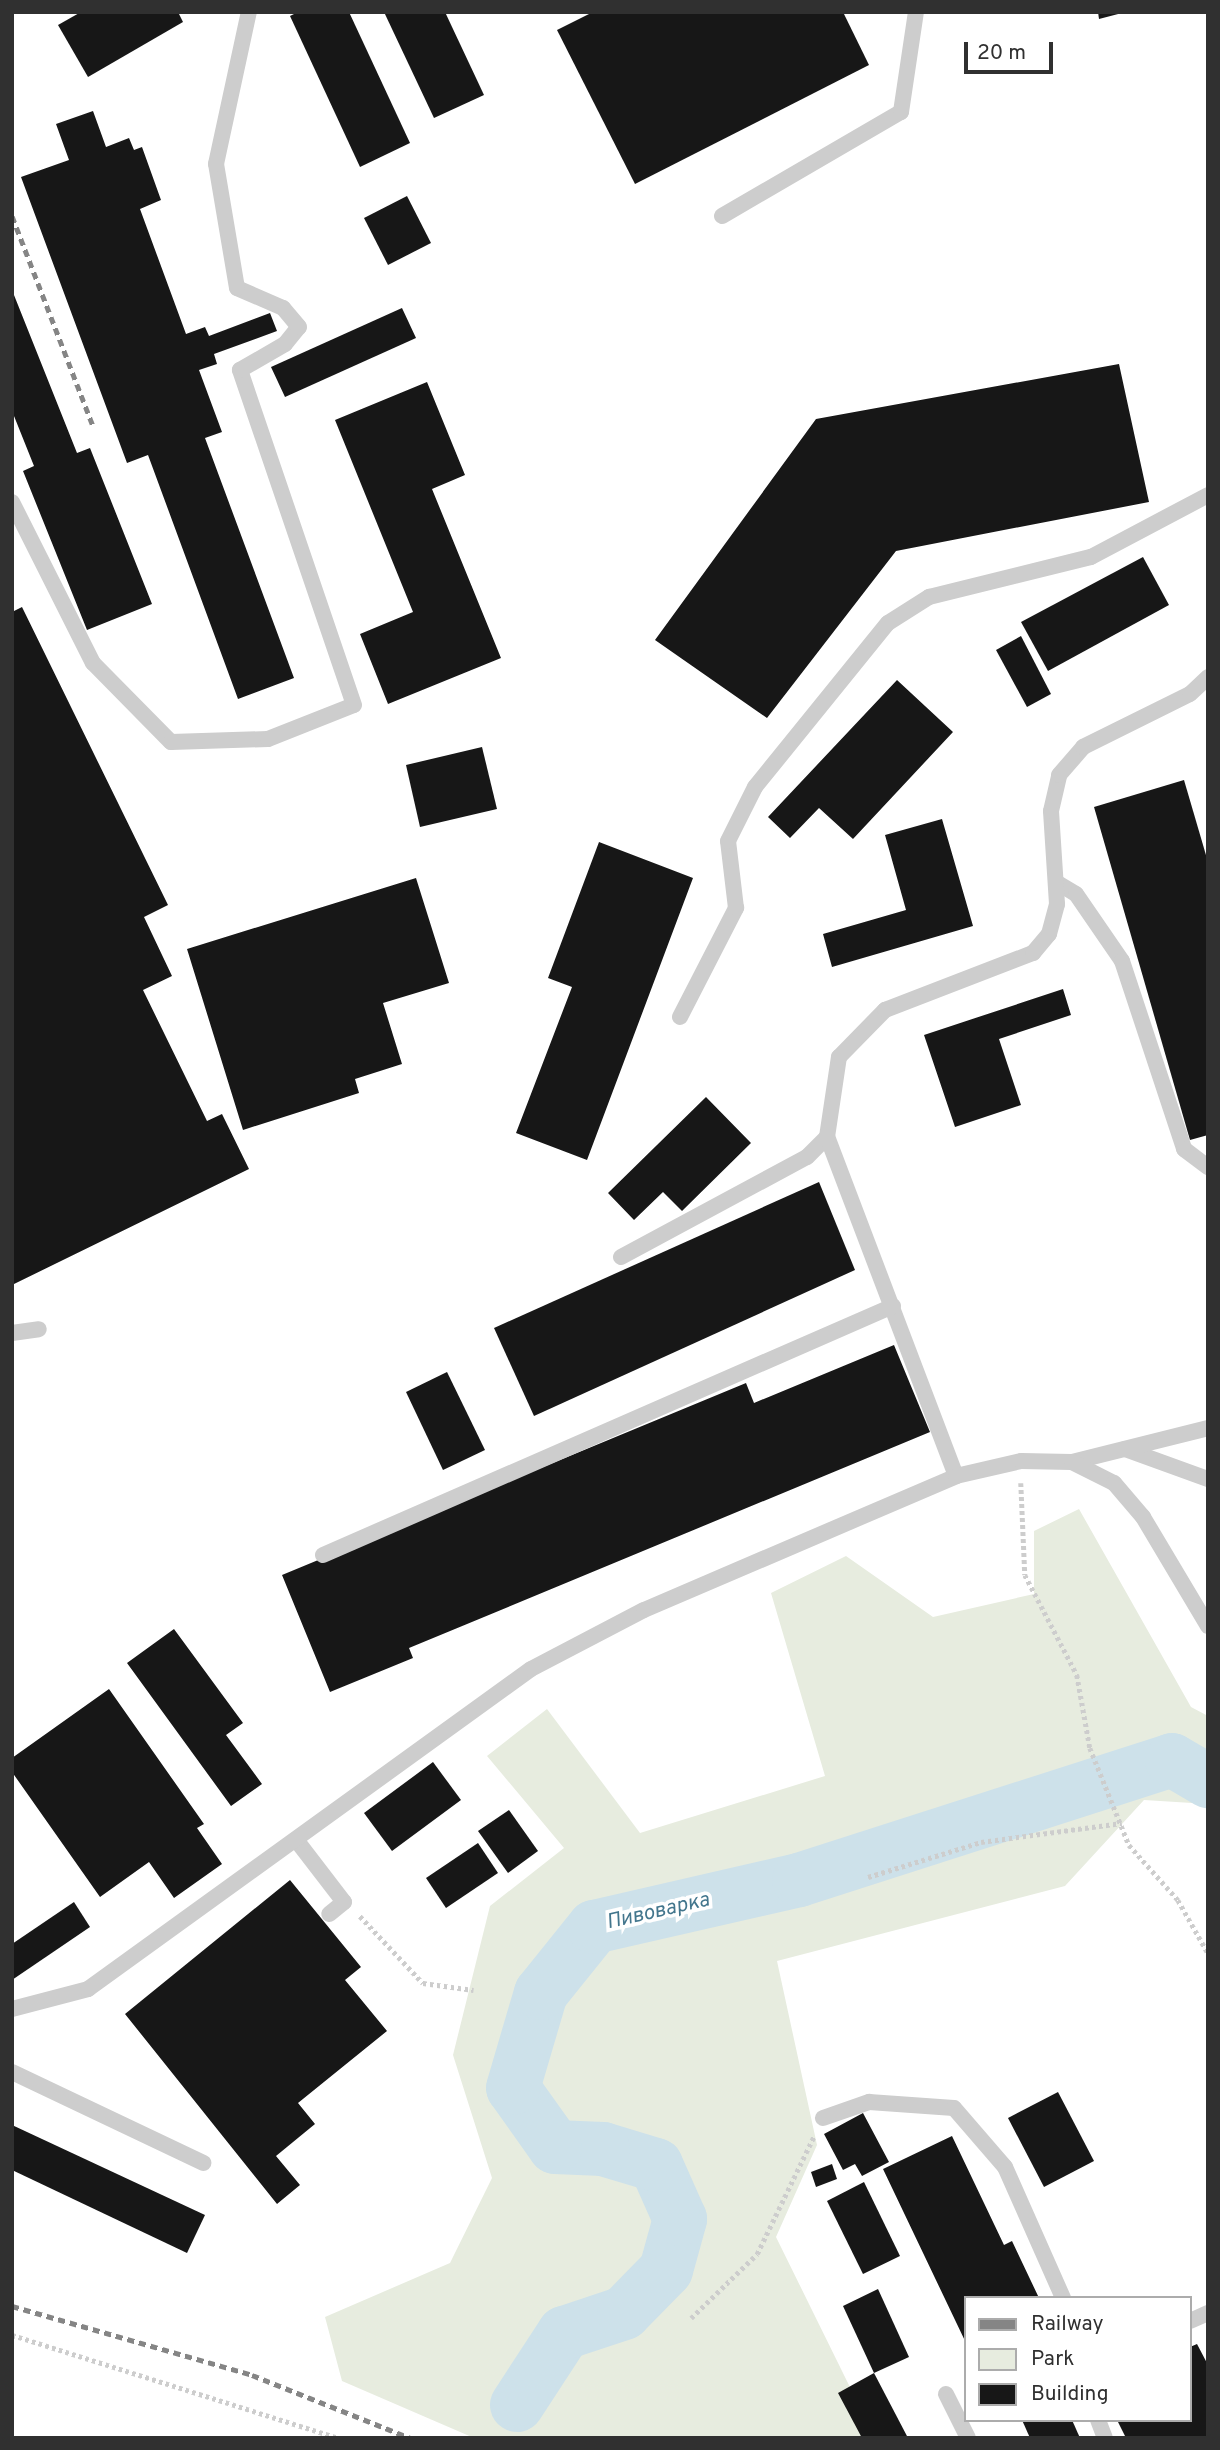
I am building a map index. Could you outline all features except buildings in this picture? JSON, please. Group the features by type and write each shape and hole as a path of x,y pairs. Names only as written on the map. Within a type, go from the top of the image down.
{"lane":[{"path":"12,502 93,663 171,742 268,739 354,705 240,370 285,344 299,327 283,308 237,288 216,164 249,12"},
{"path":"722,216 901,113 916,12"},
{"path":"680,1017 736,908 728,841 755,788 888,623 929,597 1091,557 1208,495"},
{"path":"956,1476 894,1306 827,1137 839,1056 885,1010 1033,953 1049,934 1056,882 1051,811 1059,775 1083,747 1190,694 1208,677"},
{"path":"1056,882 1076,894 1122,961 1184,1149 1208,1167"},
{"path":"621,1257 807,1157 827,1137"},
{"path":"323,1555 894,1306"},
{"path":"12,1333 39,1329"},
{"path":"12,2010 88,1989 297,1841 531,1669 644,1610 956,1476 1021,1461 1072,1462 1208,1428"},
{"path":"1125,1449 1208,1479"},
{"path":"1072,1462 1114,1483 1143,1517 1208,1626"},
{"path":"297,1841 344,1902 329,1914"},
{"path":"12,2072 204,2163"},
{"path":"823,2118 869,2102 954,2108 1005,2167 1062,2296"},
{"path":"1192,2320 1208,2313"},
{"path":"946,2394 968,2438"}],"path":[{"path":"1021,1461 1025,1575 1077,1675 1090,1748 1112,1794 1129,1845 1178,1900 1208,1953"},
{"path":"868,1877 981,1842 1122,1823"},
{"path":"344,1902 396,1948 423,1983 474,1990"},
{"path":"691,2318 757,2254 823,2118"},
{"path":"12,2335 338,2438"}],"green space":[{"path":"1079,1509 1191,1707 1208,1716 1208,1804 1144,1800 1065,1886 777,1961 817,2145 776,2237 875,2438 474,2438 342,2381 325,2317 450,2263 492,2178 453,2055 490,1906 564,1848 487,1756 547,1709 640,1833 825,1776 771,1593 846,1556 933,1617 1034,1594 1034,1531"}],"waterway":[{"name":"Пивоварка","path":"517,2405 564,2333 624,2313 666,2270 680,2219 656,2165 603,2149 555,2147 513,2088 541,1993 594,1927 799,1880 1172,1760 1208,1781"}],"railway":[{"path":"12,216 94,428"},
{"path":"12,2306 252,2375 410,2438"}]}
